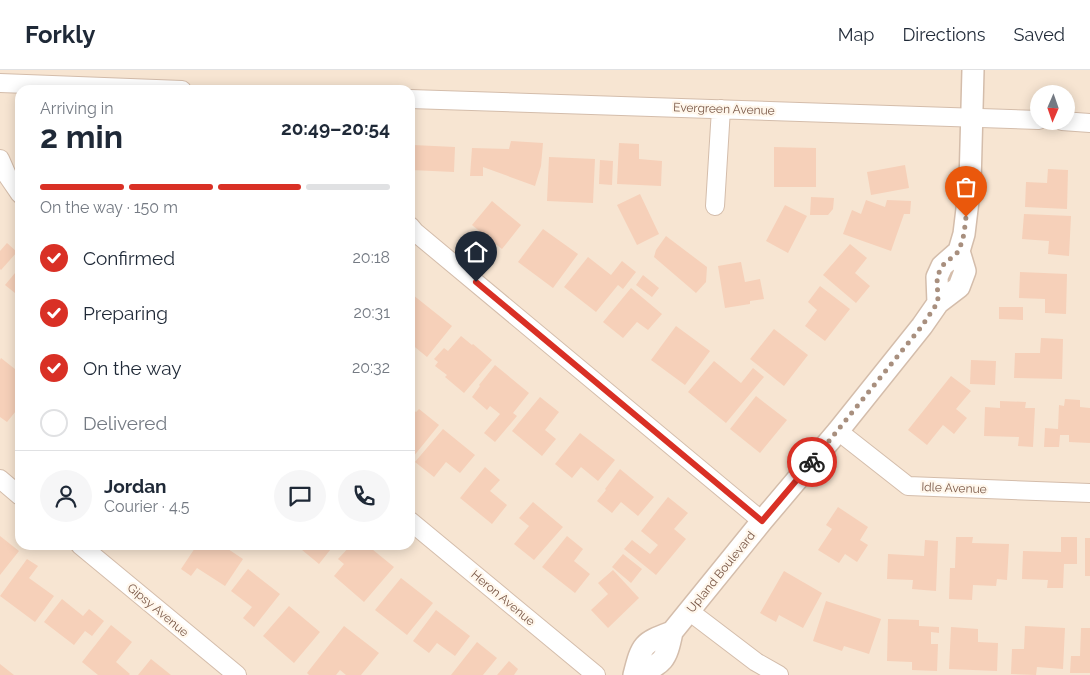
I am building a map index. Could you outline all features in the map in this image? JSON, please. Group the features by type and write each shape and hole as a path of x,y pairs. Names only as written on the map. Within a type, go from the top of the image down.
{"street":[{"name":"Upland Boulevard","path":"635,675 640,652 650,641 672,632 838,431 922,326 938,302 959,287 965,271 959,251 964,234 970,184 973,70"},
{"path":"0,83 52,85"},
{"name":"Evergreen Avenue","path":"415,99 1030,120"},
{"path":"715,206 721,109"},
{"path":"1075,122 1090,123"},
{"path":"0,159 15,187"},
{"path":"415,232 762,521"},
{"name":"Idle Avenue","path":"838,431 908,486 1090,493"},
{"path":"0,479 15,492"},
{"name":"Heron Avenue","path":"415,525 596,675"},
{"name":"Gipsy Avenue","path":"86,550 237,675"},
{"path":"689,611 756,662 779,675"}],"shaded area":[{"path":"0,70 1090,70 1090,675 0,675"}],"building":[{"path":"511,141 543,143 541,166 535,186 483,167 483,176 470,176 472,148 509,149"},
{"path":"619,143 639,144 639,159 662,161 661,186 617,184"},
{"path":"415,145 455,147 454,172 415,170"},
{"path":"774,147 816,148 816,187 774,187"},
{"path":"549,157 595,159 593,203 547,201"},
{"path":"600,160 613,161 612,185 599,184"},
{"path":"905,165 909,188 871,195 867,172"},
{"path":"1048,169 1068,170 1067,209 1025,207 1026,182 1047,183"},
{"path":"640,194 659,234 637,245 617,205"},
{"path":"811,197 834,198 833,209 828,215 810,215"},
{"path":"866,200 885,207 887,200 911,201 910,214 904,214 891,251 843,234 852,210 861,214"},
{"path":"492,201 521,225 502,249 472,225"},
{"path":"785,205 807,216 788,253 766,241"},
{"path":"1024,214 1071,216 1069,256 1048,254 1049,241 1022,239"},
{"path":"543,229 578,254 553,288 518,262"},
{"path":"666,236 707,267 706,282 696,293 654,257 656,250"},
{"path":"7,243 15,250 15,254 1,270 0,269 0,251"},
{"path":"850,244 867,258 855,273 870,286 856,303 823,275"},
{"path":"588,257 611,275 622,261 636,272 623,289 618,285 596,312 564,287"},
{"path":"741,262 745,282 760,279 764,299 750,301 750,304 725,308 718,266"},
{"path":"1020,272 1067,274 1066,314 1045,313 1045,299 1019,298"},
{"path":"15,273 15,293 5,285"},
{"path":"643,275 659,288 652,297 636,285"},
{"path":"820,286 850,309 825,341 805,326 817,310 808,302"},
{"path":"631,288 662,314 648,330 637,322 623,338 603,322"},
{"path":"415,297 452,326 427,357 415,347"},
{"path":"999,307 1023,307 1023,320 999,319"},
{"path":"676,326 710,351 685,385 651,360"},
{"path":"774,329 808,355 784,386 750,359"},
{"path":"461,336 492,360 464,393 445,377 447,375 435,366 438,362 434,359 444,348 448,351"},
{"path":"1041,338 1063,339 1062,379 1014,378 1015,353 1040,353"},
{"path":"1,358 15,369 15,412 7,422 0,417"},
{"path":"971,360 996,361 995,385 970,384"},
{"path":"714,361 741,383 753,368 764,377 726,423 688,392"},
{"path":"495,365 529,393 513,413 517,416 495,442 484,433 500,414 490,406 487,410 472,397"},
{"path":"951,376 971,391 956,409 967,418 954,434 943,425 927,445 908,430"},
{"path":"756,396 787,420 760,453 730,429"},
{"path":"540,397 559,412 545,430 556,439 542,456 512,431"},
{"path":"1065,399 1080,400 1080,407 1090,408 1090,443 1069,442 1069,435 1060,435 1059,447 1044,447 1045,428 1058,429 1059,405 1064,406"},
{"path":"1000,401 1026,402 1025,408 1035,408 1033,447 1018,446 1019,437 984,436 985,407 1000,408"},
{"path":"419,409 439,425 415,455 415,411"},
{"path":"443,429 475,455 460,473 446,462 434,477 415,462"},
{"path":"580,433 615,460 598,481 581,467 572,478 555,464"},
{"path":"485,467 500,480 490,491 507,505 492,524 460,498"},
{"path":"620,469 654,497 638,516 621,502 612,513 597,501"},
{"path":"668,497 688,513 674,529 686,539 656,575 624,549 632,540 650,554 658,545 641,531"},
{"path":"533,502 563,527 534,560 514,544 529,526 519,518"},
{"path":"838,507 868,527 860,540 868,545 857,562 845,554 839,563 818,550 832,529 826,525"},
{"path":"0,536 15,548 15,550 19,551 0,575"},
{"path":"567,536 583,549 574,561 590,574 575,593 542,567"},
{"path":"956,537 973,537 972,543 1009,544 1007,580 997,579 996,586 973,585 972,600 949,599 950,568 955,568"},
{"path":"1061,537 1077,537 1077,564 1064,564 1063,588 1047,588 1048,580 1022,579 1023,551 1061,552"},
{"path":"1085,538 1090,538 1090,576 1085,576"},
{"path":"925,540 938,541 936,591 912,589 913,580 887,579 888,554 924,556"},
{"path":"194,550 230,550 243,559 225,586 197,568 191,576 181,569"},
{"path":"302,550 330,550 319,564"},
{"path":"346,550 373,550 394,567 364,602 334,576 344,564 338,559"},
{"path":"623,554 642,569 631,583 612,567"},
{"path":"27,559 38,566 29,578 54,596 35,622 0,596"},
{"path":"248,569 280,594 254,627 243,618 252,607 231,591"},
{"path":"613,570 639,598 608,628 591,610 608,594 598,583"},
{"path":"784,571 822,593 803,628 779,615 776,622 760,613"},
{"path":"401,578 433,603 407,635 375,610"},
{"path":"62,599 83,616 89,609 104,621 92,636 85,631 74,645 44,622"},
{"path":"826,601 881,619 869,654 844,646 842,651 813,641"},
{"path":"289,606 320,632 294,663 263,636"},
{"path":"436,610 470,636 455,656 437,643 429,653 413,641"},
{"path":"888,619 919,620 919,626 939,627 939,633 931,632 931,644 938,644 937,671 912,670 912,662 887,661"},
{"path":"111,625 132,642 116,662 129,675 98,675 82,662"},
{"path":"344,626 379,653 361,675 346,675 340,670 336,675 309,675 307,673"},
{"path":"1025,626 1065,628 1063,669 1037,667 1036,675 1011,674 1012,649 1024,649"},
{"path":"951,627 978,629 978,642 998,643 997,671 949,669"},
{"path":"1081,628 1090,628 1090,673 1070,673 1071,656 1080,656"},
{"path":"477,642 497,658 483,675 451,675"},
{"path":"151,659 171,675 138,675"},
{"path":"509,661 518,669 514,675 497,675"},
{"path":"0,664 14,675 0,675"}],"way so far":[{"path":"812,462 922,326 938,302 937,277 942,266 959,251 966,217"}],"route":[{"path":"476,282 762,521 812,462"}]}
